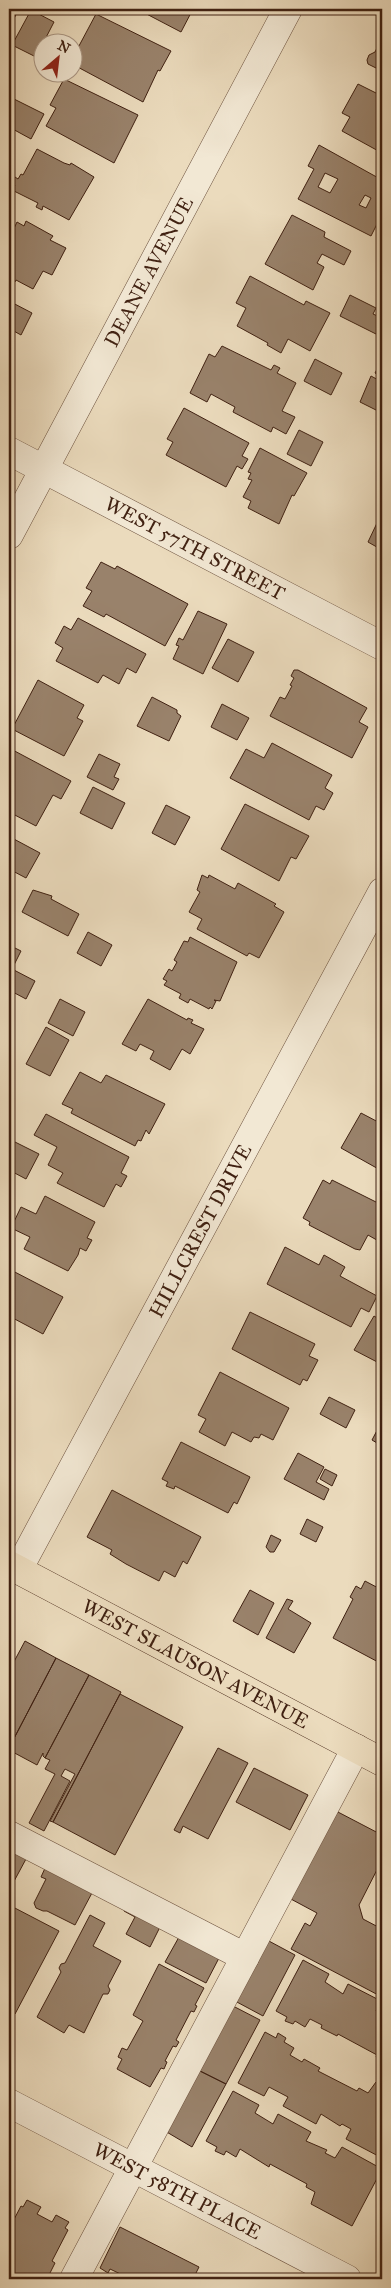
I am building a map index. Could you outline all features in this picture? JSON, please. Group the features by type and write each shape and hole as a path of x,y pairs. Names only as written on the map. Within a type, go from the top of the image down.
{"main road":[{"name":"WEST SLAUSON AVENUE","path":"13,1568 382,1762"}],"street":[{"name":"DEANE AVENUE","path":"9,535 288,9"},
{"name":"WEST 57TH STREET","path":"9,451 382,646"},
{"name":"HILLCREST DRIVE","path":"13,1568 382,892"},
{"path":"74,2279 356,1748"},
{"path":"9,1835 245,1957"},
{"name":"WEST 58TH PLACE","path":"9,2103 347,2279"}],"building":[{"path":"9,9 19,9 9,28"},
{"path":"137,9 193,9 181,32"},
{"path":"31,10 54,22 49,32 32,32 32,55 12,45"},
{"path":"96,14 171,51 160,71 158,70 143,102 82,69 82,40"},
{"path":"382,38 382,71 368,64 367,60 369,55 375,52"},
{"path":"62,82 70,82 138,115 114,163 46,126 56,108 50,105"},
{"path":"358,84 382,96 382,153 342,131 350,117 342,113"},
{"path":"9,98 44,114 31,139 9,127"},
{"path":"319,145 382,180 382,214 371,236 298,199 314,169 308,166","holes":["325,173 338,179 330,193 318,187","365,195 371,198 366,208 359,205"]},
{"path":"37,149 64,163 70,165 71,163 94,177 69,220 43,206 42,210 36,207 38,203 12,190 15,185 12,183 15,177 18,179 21,174 23,175"},
{"path":"292,215 325,232 324,237 351,251 344,265 322,254 317,263 324,267 313,290 265,264"},
{"path":"26,221 53,236 50,240 66,248 52,275 43,271 33,289 16,280 15,282 9,279 9,239 17,222 24,226"},
{"path":"250,276 304,305 306,301 330,313 310,351 288,339 281,353 267,345 268,343 237,326 246,308 236,303"},
{"path":"350,295 376,308 373,314 382,318 382,321 376,334 340,316"},
{"path":"9,301 32,313 21,335 12,330 9,335"},
{"path":"222,346 271,370 274,365 280,368 277,373 296,383 282,411 295,417 286,434 273,427 271,432 233,412 235,407 211,394 207,402 190,393 209,354 215,357"},
{"path":"315,359 342,373 331,395 304,381"},
{"path":"382,360 382,377 375,373"},
{"path":"371,376 382,382 382,413 360,402"},
{"path":"184,408 249,443 242,456 248,459 242,469 237,466 226,487 166,455 173,442 167,439"},
{"path":"299,430 323,442 311,466 287,454"},
{"path":"260,448 307,473 294,496 292,495 279,524 248,508 251,501 243,497 252,480 248,479 251,473 248,472"},
{"path":"377,523 382,526 382,550 368,542"},
{"path":"101,562 115,569 117,566 188,604 165,646 106,614 104,617 83,606 92,591 86,588"},
{"path":"198,611 227,624 203,674 173,659 179,646 176,645 179,638 183,640"},
{"path":"78,618 146,654 136,673 127,668 119,684 103,675 98,683 56,661 63,648 55,643 64,626 71,630"},
{"path":"228,639 254,652 238,682 212,668"},
{"path":"294,670 298,670 367,708 359,722 368,727 352,758 270,716 280,697 285,699 292,686 290,685 294,678 291,676"},
{"path":"38,680 84,705 77,718 83,721 64,756 12,729"},
{"path":"152,697 177,710 177,713 181,716 169,741 137,726"},
{"path":"222,704 249,718 237,740 211,727"},
{"path":"272,743 332,775 325,788 333,793 324,810 316,806 309,820 230,778 246,749 264,758"},
{"path":"9,748 71,781 61,799 53,795 36,826 9,812"},
{"path":"99,754 120,764 114,777 119,779 113,790 87,777"},
{"path":"93,787 125,803 112,829 80,813"},
{"path":"245,804 309,836 296,859 291,857 279,881 221,849"},
{"path":"166,805 190,817 175,845 152,833"},
{"path":"9,831 14,834 12,838 40,853 26,878 9,869"},
{"path":"202,875 208,878 209,875 235,889 238,883 276,904 274,906 284,912 259,958 249,953 247,956 197,929 202,919 189,912 200,892 197,890"},
{"path":"33,890 52,896 51,899 79,914 68,936 22,912"},
{"path":"88,932 112,945 101,966 77,953"},
{"path":"190,937 237,962 220,1001 214,1000 216,1001 212,1009 190,999 188,1003 179,998 181,994 164,985 167,981 163,979 169,969 172,971 177,962 174,960 184,941 188,942"},
{"path":"9,945 21,951 12,969 35,981 26,999 9,990"},
{"path":"60,999 85,1012 73,1036 48,1023"},
{"path":"148,999 187,1020 188,1018 193,1020 191,1023 204,1029 190,1054 182,1049 170,1070 150,1059 154,1051 140,1044 136,1051 122,1044"},
{"path":"46,1027 69,1040 50,1076 26,1064"},
{"path":"80,1072 101,1083 106,1075 165,1104 149,1134 146,1130 141,1141 138,1140 135,1146 71,1113 73,1109 62,1104"},
{"path":"361,1113 382,1124 382,1171 341,1148"},
{"path":"46,1114 129,1157 121,1173 127,1176 121,1187 116,1184 104,1207 57,1183 63,1173 48,1165 57,1147 34,1135"},
{"path":"11,1140 39,1154 26,1179 9,1170 9,1144"},
{"path":"323,1180 330,1184 332,1180 382,1205 382,1243 368,1235 360,1250 355,1249 309,1225 310,1222 303,1218"},
{"path":"45,1196 95,1222 87,1238 92,1240 86,1251 80,1248 68,1271 24,1249 30,1237 11,1228 21,1207 36,1214"},
{"path":"285,1247 319,1265 324,1255 345,1267 340,1276 377,1296 369,1312 361,1308 351,1327 267,1284"},
{"path":"9,1269 63,1297 43,1334 9,1316"},
{"path":"250,1312 315,1344 309,1356 318,1360 307,1381 303,1379 300,1385 232,1349"},
{"path":"374,1316 382,1321 382,1359 379,1363 354,1350"},
{"path":"220,1372 289,1408 273,1440 261,1434 259,1438 254,1437 251,1442 232,1432 225,1446 199,1432 206,1419 198,1415"},
{"path":"329,1397 355,1410 346,1428 320,1414"},
{"path":"382,1421 382,1446 372,1440"},
{"path":"181,1442 250,1477 237,1504 234,1502 228,1513 175,1486 174,1489 166,1486 168,1482 162,1479"},
{"path":"298,1453 324,1467 316,1482 329,1489 324,1500 284,1479"},
{"path":"325,1469 337,1475 332,1486 320,1479"},
{"path":"112,1490 201,1537 187,1564 183,1561 175,1577 164,1571 159,1581 126,1564 110,1554 112,1550 87,1537"},
{"path":"307,1519 323,1527 316,1542 300,1534"},
{"path":"271,1535 281,1540 274,1552 270,1552 266,1547"},
{"path":"365,1581 382,1590 382,1664 333,1638 353,1599 350,1597 356,1586 361,1589"},
{"path":"250,1590 274,1603 258,1635 233,1621"},
{"path":"287,1599 293,1601 288,1609 311,1623 294,1653 266,1638"},
{"path":"25,1641 56,1658 9,1748 9,1671"},
{"path":"56,1658 89,1675 45,1758 43,1753 37,1765 9,1750 9,1748"},
{"path":"89,1675 121,1692 53,1822 50,1821 75,1774 65,1769 61,1776 70,1781 44,1831 29,1823 55,1774 45,1769 50,1760 45,1758"},
{"path":"120,1694 183,1727 115,1855 53,1822"},
{"path":"218,1748 248,1763 208,1839 183,1826 180,1833 174,1830"},
{"path":"254,1768 308,1795 290,1830 236,1802"},
{"path":"336,1811 382,1835 382,1860 359,1905 363,1919 382,1929 382,1997 291,1949 305,1923 310,1926 317,1913 289,1898"},
{"path":"9,1850 26,1859 12,1885 9,1883"},
{"path":"46,1866 93,1891 75,1925 47,1911 36,1908 34,1903 46,1879 41,1877"},
{"path":"127,1904 162,1923 150,1947 126,1934 135,1917 124,1911"},
{"path":"11,1906 59,1931 15,2014 9,2011 9,1910"},
{"path":"90,1915 105,1923 93,1946 121,1961 108,1986 110,1990 108,1994 103,1994 84,2033 69,2025 64,2033 37,2017 61,1972 59,1968 61,1964 65,1963"},
{"path":"179,1937 219,1958 206,1983 165,1962"},
{"path":"267,1940 295,1955 263,2016 235,2001"},
{"path":"303,1960 329,1974 325,1982 343,1994 348,1984 381,2001 376,2011 382,2015 382,2061 376,2057 377,2055 338,2034 337,2036 321,2028 322,2025 310,2019 305,2027 295,2021 293,2024 285,2021 287,2017 276,2011"},
{"path":"159,1964 204,1988 195,2005 197,2006 194,2012 191,2011 176,2040 179,2042 176,2047 173,2046 165,2061 167,2062 164,2069 161,2068 150,2087 117,2069 122,2059 118,2057 122,2048 127,2050 143,2021 133,2015"},
{"path":"233,2006 260,2020 226,2084 198,2070"},
{"path":"265,2032 276,2038 278,2033 286,2038 284,2042 294,2048 290,2055 302,2062 304,2059 320,2068 318,2071 357,2091 359,2088 368,2093 376,2082 382,2086 382,2158 346,2139 351,2129 342,2124 340,2126 321,2114 316,2124 283,2106 288,2097 269,2087 264,2096 238,2083"},
{"path":"198,2070 226,2084 192,2147 165,2131"},
{"path":"233,2091 259,2105 255,2113 273,2124 278,2114 311,2132 306,2141 327,2150 325,2153 335,2158 342,2147 382,2169 352,2226 311,2204 315,2192 306,2187 307,2184 270,2164 269,2167 240,2149 236,2157 226,2151 224,2155 215,2151 217,2147 206,2141"},
{"path":"27,2200 41,2207 37,2214 52,2222 56,2215 69,2222 65,2228 68,2230 52,2261 55,2263 47,2279 9,2279 9,2229 21,2206 23,2207"},
{"path":"120,2227 199,2267 193,2279 131,2279 110,2269 108,2273 100,2268"}]}
